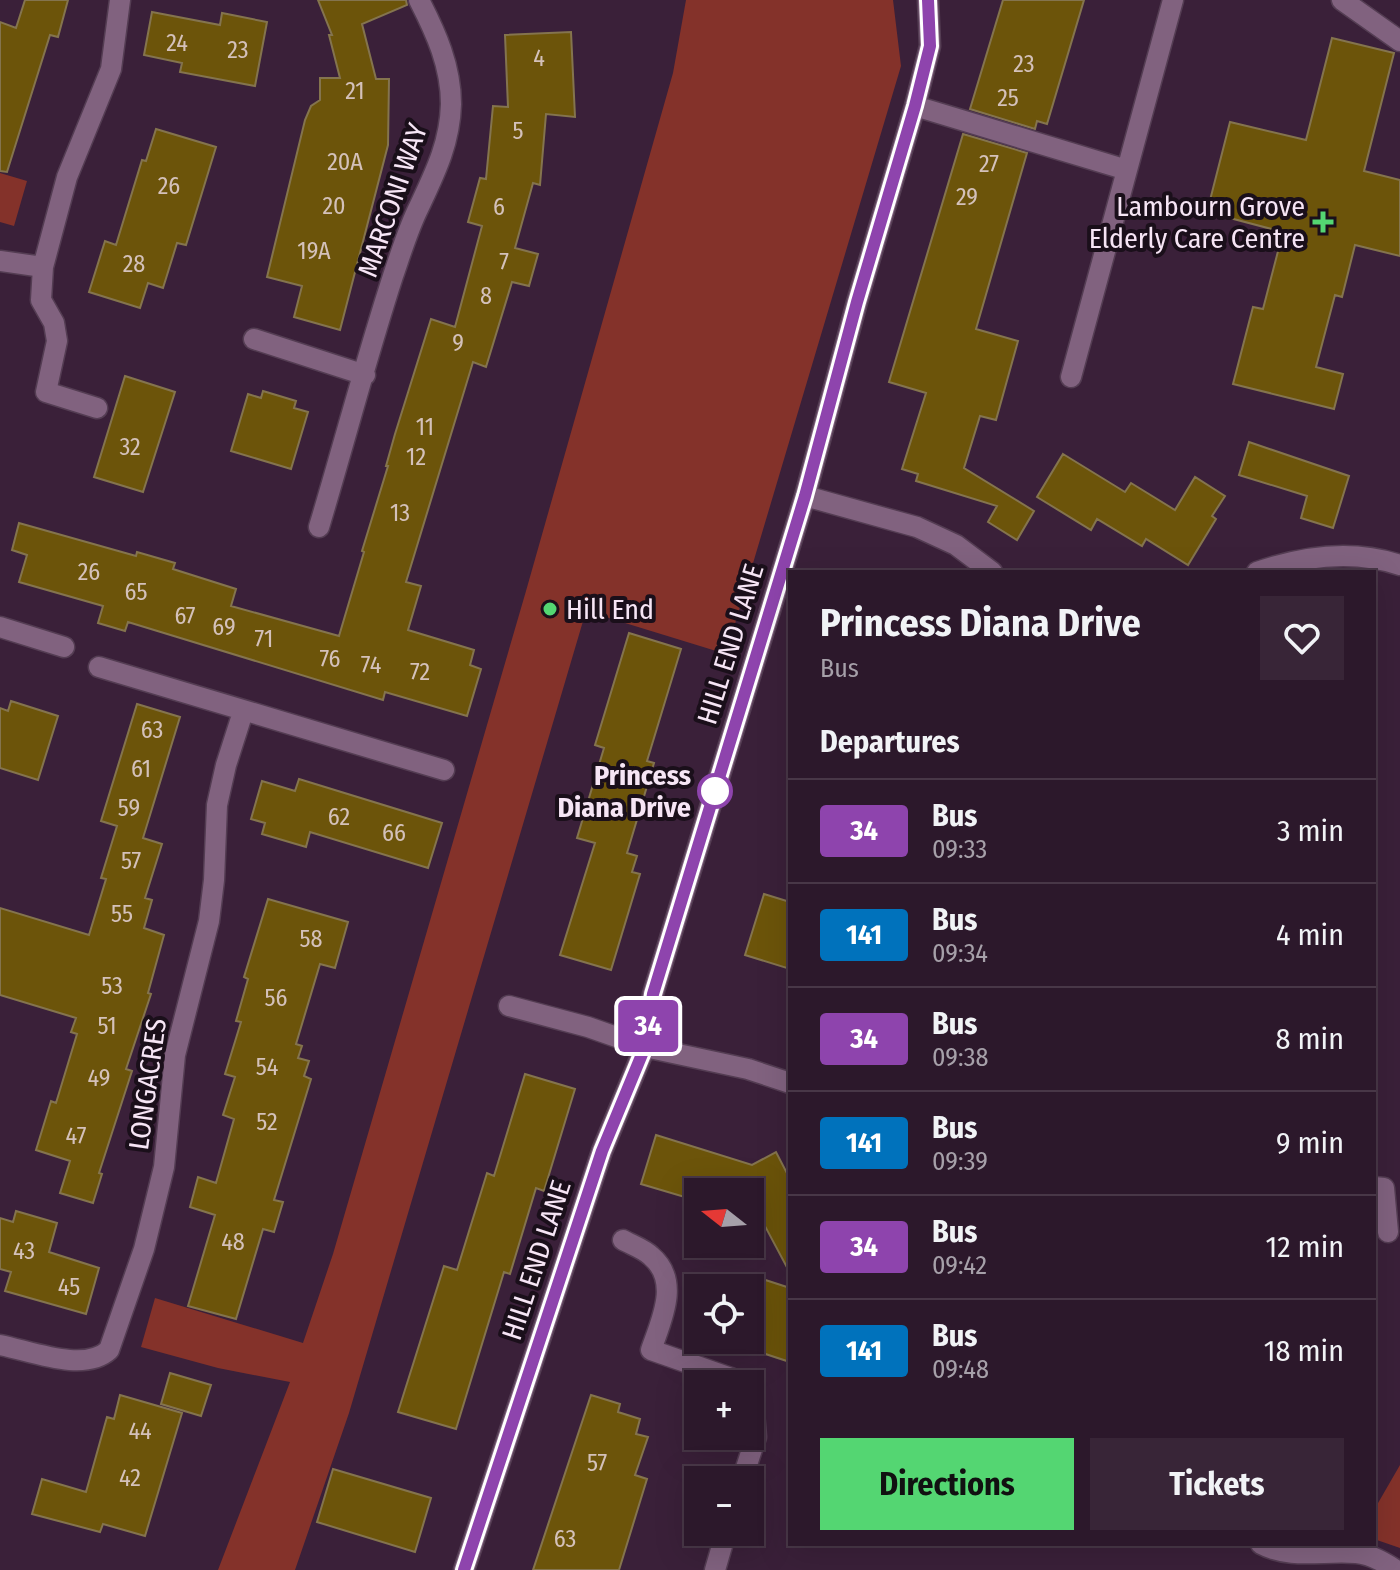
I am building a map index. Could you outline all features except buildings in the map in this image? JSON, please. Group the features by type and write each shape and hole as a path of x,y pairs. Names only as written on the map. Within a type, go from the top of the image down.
{"street":[{"path":"97,408 46,392 57,341 54,323 41,300 43,267 67,177 111,69 120,0"},
{"name":"MARCONI WAY","path":"319,527 393,277 418,208 443,156 448,132 450,95 445,60 419,0"},
{"name":"HILL END LANE","path":"464,1570 602,1151 645,1047 653,994 805,496 857,302 915,106 930,46 928,0"},
{"path":"1071,377 1173,0"},
{"path":"1342,0 1400,41"},
{"path":"915,106 1127,170"},
{"path":"0,261 43,267"},
{"path":"254,339 365,375"},
{"path":"805,496 917,527 956,545 989,570"},
{"path":"1265,570 1319,557 1357,556 1400,565"},
{"path":"0,627 64,647"},
{"path":"99,667 444,770"},
{"name":"LONGACRES","path":"0,1345 80,1362 101,1357 109,1350 144,1249 164,1167 175,1055 209,921 217,805 243,712"},
{"path":"509,1006 588,1027 645,1047 748,1069 788,1082"},
{"path":"1376,1187 1384,1188 1388,1232"},
{"path":"623,1240 652,1256 664,1274 668,1297 651,1350 708,1370"},
{"path":"715,1570 722,1546"},
{"path":"1268,1546 1297,1554 1358,1553 1381,1560 1396,1570"}],"shaded area":[{"path":"686,0 893,0 901,66 726,654 586,611 349,1413 295,1570 218,1570 290,1382 218,1368 141,1347 155,1298 303,1343 333,1254 526,591 673,73"},
{"path":"0,173 27,181 14,226 0,222"},
{"path":"1400,1465 1400,1548 1376,1540 1376,1507"}],"bus line":[{"name":"34","path":"464,1570 602,1151 645,1047 653,994 805,496 857,302 915,106 930,46 928,0"}],"place":[{"name":"Lambourn Grove Elderly Care Centre","path":"1323,222"},
{"name":"Hill End","path":"550,609"},
{"name":"Princess Diana Drive","path":"715,791"}]}
